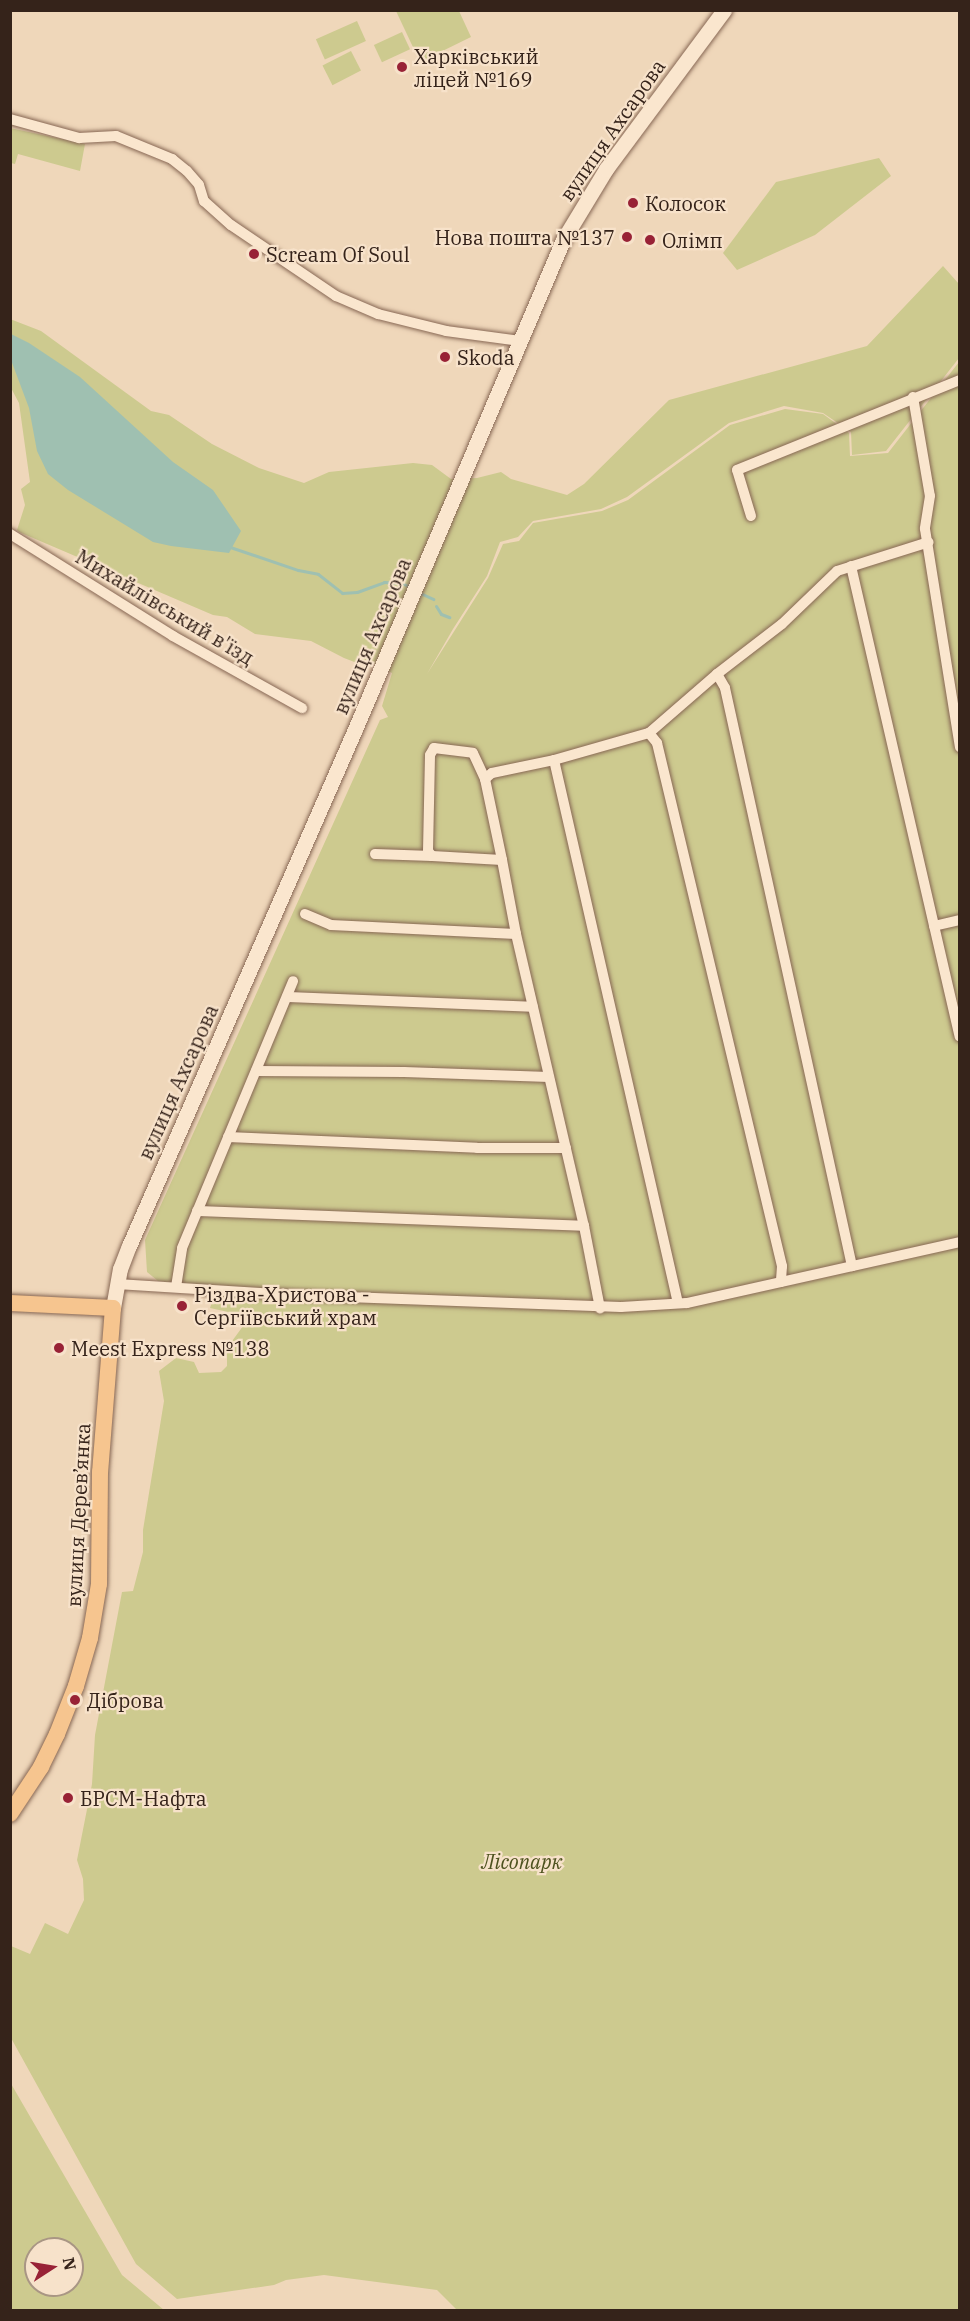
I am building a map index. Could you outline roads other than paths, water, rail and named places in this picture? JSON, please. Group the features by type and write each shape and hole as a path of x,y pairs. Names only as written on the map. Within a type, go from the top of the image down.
{"main road":[{"name":"вулиця Ахсарова","path":"113,1308 120,1269 356,727 563,240 584,202 724,10"},
{"path":"10,1303 113,1308"},
{"name":"вулиця Дерев’янка","path":"10,1814 41,1767 57,1734 76,1686 92,1629 99,1584 100,1472 113,1308"}],"street":[{"path":"10,119 79,138 116,136 172,159 188,171 199,185 204,201 231,225 336,296 378,314 446,331 520,341"},
{"path":"751,516 737,470 960,380"},
{"path":"913,398 930,496 925,529 929,542 960,747"},
{"name":"Михайлівський в'їзд","path":"10,534 173,636 302,708"},
{"path":"485,779 492,773 554,760 649,733 717,674 782,624 830,576 851,566 929,542"},
{"path":"851,566 960,1037"},
{"path":"717,674 725,688 852,1266"},
{"path":"649,733 657,743 660,754 782,1266 781,1282"},
{"path":"432,856 427,846 432,751 439,747 472,753 485,779 516,934 584,1226 600,1308"},
{"path":"554,760 678,1304"},
{"path":"375,854 502,860"},
{"path":"305,914 331,925 516,934"},
{"path":"934,926 960,920"},
{"path":"176,1287 182,1248 196,1211 293,981"},
{"path":"286,997 533,1007"},
{"path":"256,1071 404,1072 549,1077"},
{"path":"228,1137 477,1148 566,1148"},
{"path":"196,1211 584,1226"},
{"path":"117,1284 292,1295 600,1308 678,1304 960,1242"}],"waterway":[{"path":"230,547 298,570 318,574 342,593 357,592 384,582 402,583 410,587"},
{"path":"418,592 433,599"},
{"path":"436,606 441,614 449,617"}],"place":[{"name":"Харківський ліцей №169","path":"402,67"},
{"name":"Колосок","path":"633,203"},
{"name":"Нова пошта №137","path":"627,237"},
{"name":"Олімп","path":"650,240"},
{"name":"Scream Of Soul","path":"254,254"},
{"name":"Skoda","path":"445,357"},
{"name":"Різдва-Христова - Сергіївський храм","path":"182,1306"},
{"name":"Meest Express №138","path":"59,1348"},
{"name":"Діброва","path":"75,1700"},
{"name":"БРСМ-Нафта","path":"68,1798"}],"park label":[{"name":"Лісопарк","path":"522,1861"}]}
